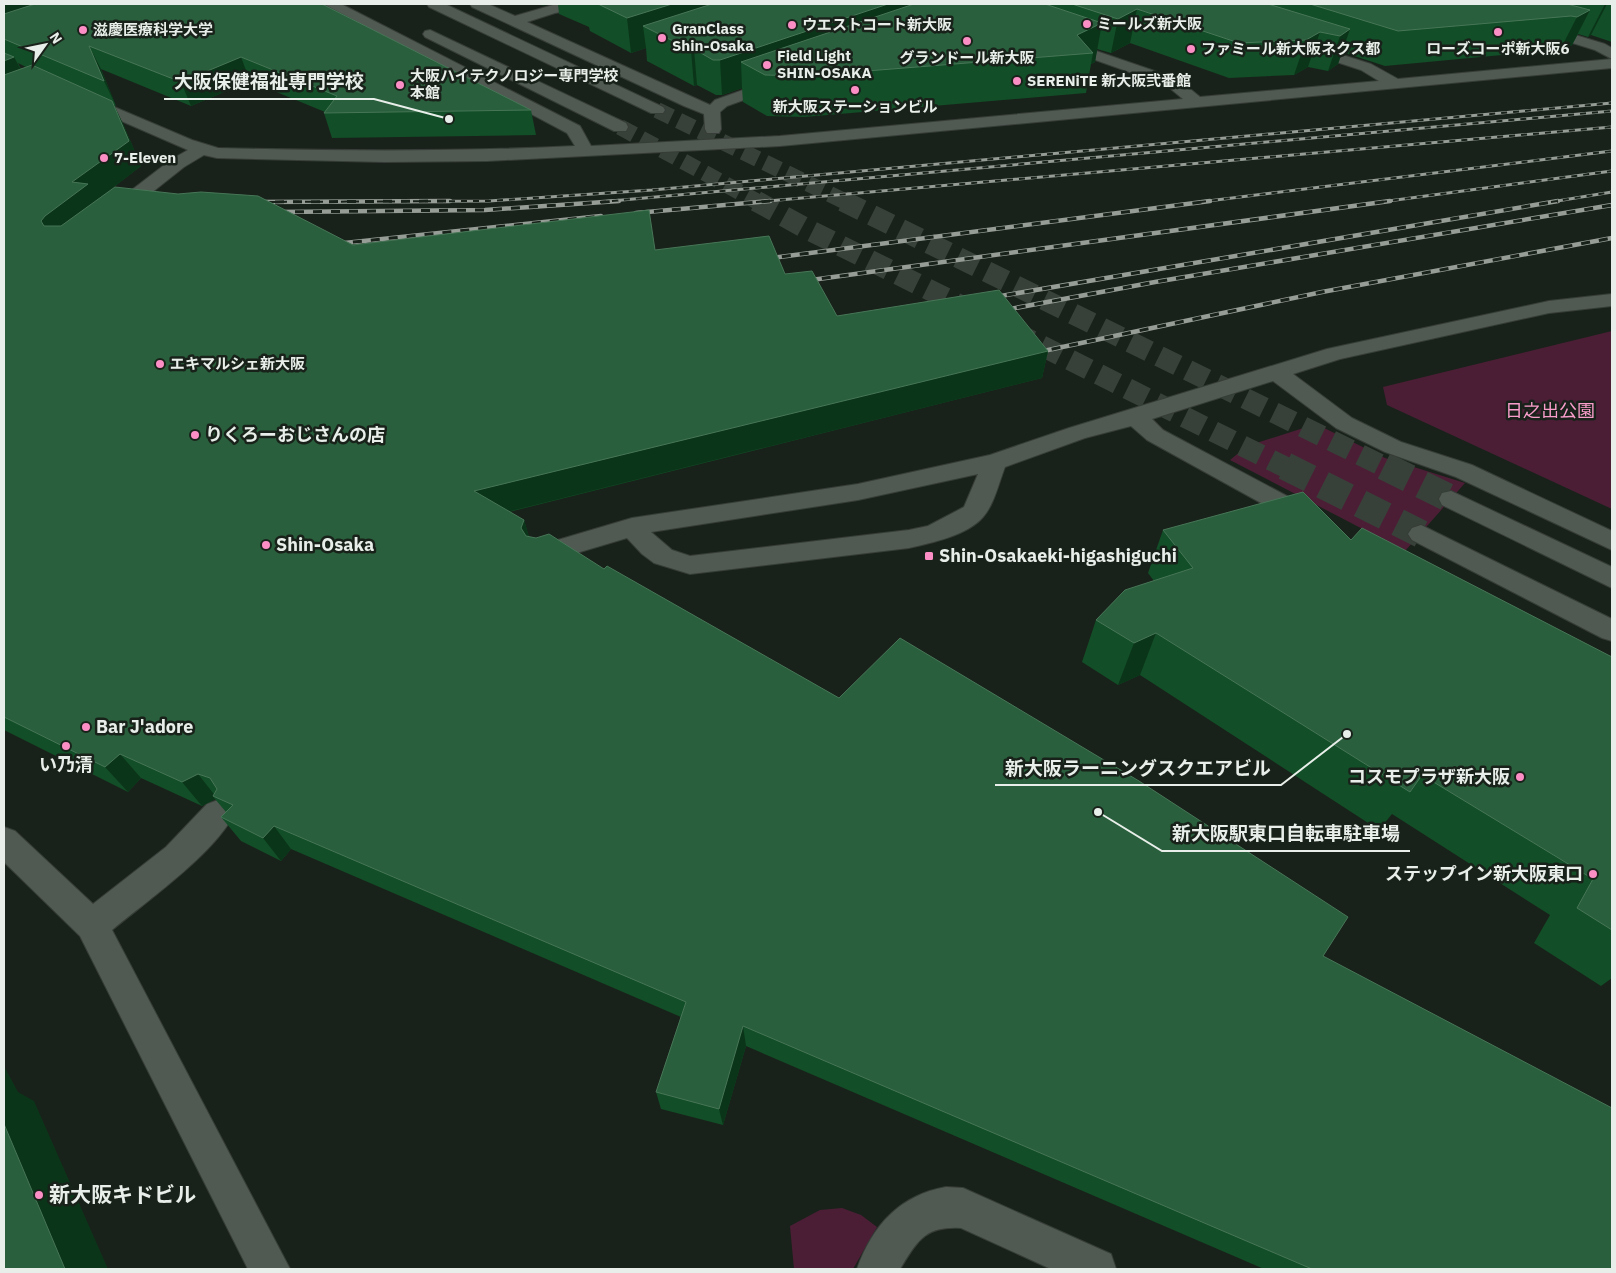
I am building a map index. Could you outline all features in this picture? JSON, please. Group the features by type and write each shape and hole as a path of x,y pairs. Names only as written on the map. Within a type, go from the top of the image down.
{"street":[{"path":"331,4 574,130 586,151"},
{"path":"434,4 656,110"},
{"path":"477,4 614,66 690,103 712,110"},
{"path":"515,21 553,9 583,4"},
{"path":"1528,24 1600,47 1612,55"},
{"path":"417,28 620,127"},
{"path":"1049,39 1172,82 1196,102"},
{"path":"1294,43 1366,67 1395,84"},
{"path":"614,66 630,61"},
{"path":"70,93 177,141 202,150 243,154 385,157 717,145 1612,64"},
{"path":"712,110 721,103 791,78"},
{"path":"712,110 717,145"},
{"path":"103,222 178,163 202,150"},
{"path":"543,554 632,527 858,492 995,462 1078,433 1335,354 1549,307 1609,304"},
{"path":"1276,373 1344,423 1393,447 1464,471 1612,541"},
{"path":"1135,417 1155,435 1179,449 1326,527"},
{"path":"632,527 653,551 668,560 690,565 909,539 953,525 974,512 995,462"},
{"path":"1451,499 1612,578"},
{"path":"1421,534 1612,631"},
{"path":"92,925 177,857 218,814"},
{"path":"6,846 92,925 206,1151 270,1269"},
{"path":"878,1269 898,1237 919,1214 952,1207 963,1208 1096,1269"}],"green space":[{"name":"日之出公園","path":"1612,331 1612,509 1387,405 1383,387"},
{"path":"1316,424 1385,458 1465,483 1405,551 1230,460 1247,446"},
{"path":"842,1208 861,1215 877,1227 853,1269 794,1269 790,1226 820,1210"}],"building":[{"path":"35,4 322,4 531,110 324,113 337,96 241,57 181,82 89,46 104,81 4,39 4,14"},
{"path":"598,4 672,4 627,18"},
{"path":"712,4 888,4 720,60 713,60 694,49 691,50 643,26"},
{"path":"914,4 1045,4 1102,23 1077,35 1093,53 804,76 765,75 741,62"},
{"path":"1072,4 1268,4 1350,29 1340,36 1320,32 1306,40 1239,43 1137,9 1118,19"},
{"path":"1310,4 1567,4 1590,10 1577,17 1398,31"},
{"path":"4,53 14,57 4,61"},
{"path":"32,65 112,101 129,141 72,182 88,184 45,216 41,221 44,226 61,226 115,187 178,194 201,192 258,196 353,245 649,210 655,250 769,236 785,274 812,271 837,316 999,290 1048,351 474,491 524,520 521,528 526,536 536,538 549,534 604,569 607,566 839,698 900,638 1139,781 1348,917 1323,956 1612,1108 1612,1269 1312,1269 743,1026 719,1109 656,1092 686,1002 274,826 263,838 221,817 233,805 213,796 217,789 210,778 198,774 182,782 120,754 105,767 4,717 4,75"},
{"path":"1303,492 1351,540 1362,528 1612,657 1612,930 1577,908 1593,879 1422,775 1410,792 1156,633 1134,643 1096,620 1125,590 1193,568 1163,530"},
{"path":"4,1124 65,1269 4,1269"}],"tunnel":[{"path":"657,110 846,202"},
{"path":"620,127 758,202"},
{"path":"756,201 807,229 1287,468"},
{"path":"843,201 1387,468"},
{"path":"1285,466 1421,534"},
{"path":"1384,466 1451,499"}],"railway":[{"path":"450,201 257,202 489,201 652,190 1612,103"},
{"path":"600,202 1612,111"},
{"path":"756,202 1612,127"},
{"path":"1200,202 1612,151"},
{"path":"1381,202 1612,171"},
{"path":"1551,202 1612,192"},
{"path":"277,212 485,210 619,201"},
{"path":"636,213 770,201"},
{"path":"764,259 1210,201"},
{"path":"804,281 1390,201"},
{"path":"989,298 1558,201"},
{"path":"999,311 1155,282 1612,205"},
{"path":"335,244 601,216"},
{"path":"1034,353 1322,292 1612,238"}],"place":[{"name":"ミールズ新大阪","path":"1087,24"},
{"name":"ウエストコート新大阪","path":"792,25"},
{"name":"滋慶医療科学大学","path":"83,30"},
{"name":"ローズコーポ新大阪6","path":"1498,32"},
{"name":"GranClass Shin-Osaka","path":"662,38"},
{"name":"グランドール新大阪","path":"967,41"},
{"name":"ファミール新大阪ネクス都","path":"1191,49"},
{"name":"Field Light SHIN-OSAKA","path":"767,65"},
{"name":"SERENiTE 新大阪弐番館","path":"1017,81"},
{"name":"大阪ハイテクノロジー専門学校 本館","path":"400,85"},
{"name":"新大阪ステーションビル","path":"855,90"},
{"name":"大阪保健福祉専門学校","path":"449,119"},
{"name":"7-Eleven","path":"104,158"},
{"name":"エキマルシェ新大阪","path":"160,364"},
{"name":"りくろーおじさんの店","path":"195,435"},
{"name":"Shin-Osaka","path":"266,545"},
{"name":"Shin-Osakaeki-higashiguchi","path":"929,556"},
{"name":"Bar J'adore","path":"86,727"},
{"name":"新大阪ラーニングスクエアビル","path":"1347,734"},
{"name":"い乃清","path":"66,746"},
{"name":"コスモプラザ新大阪","path":"1520,777"},
{"name":"新大阪駅東口自転車駐車場","path":"1098,812"},
{"name":"ステップイン新大阪東口","path":"1593,874"},
{"name":"新大阪キドビル","path":"39,1195"}]}
